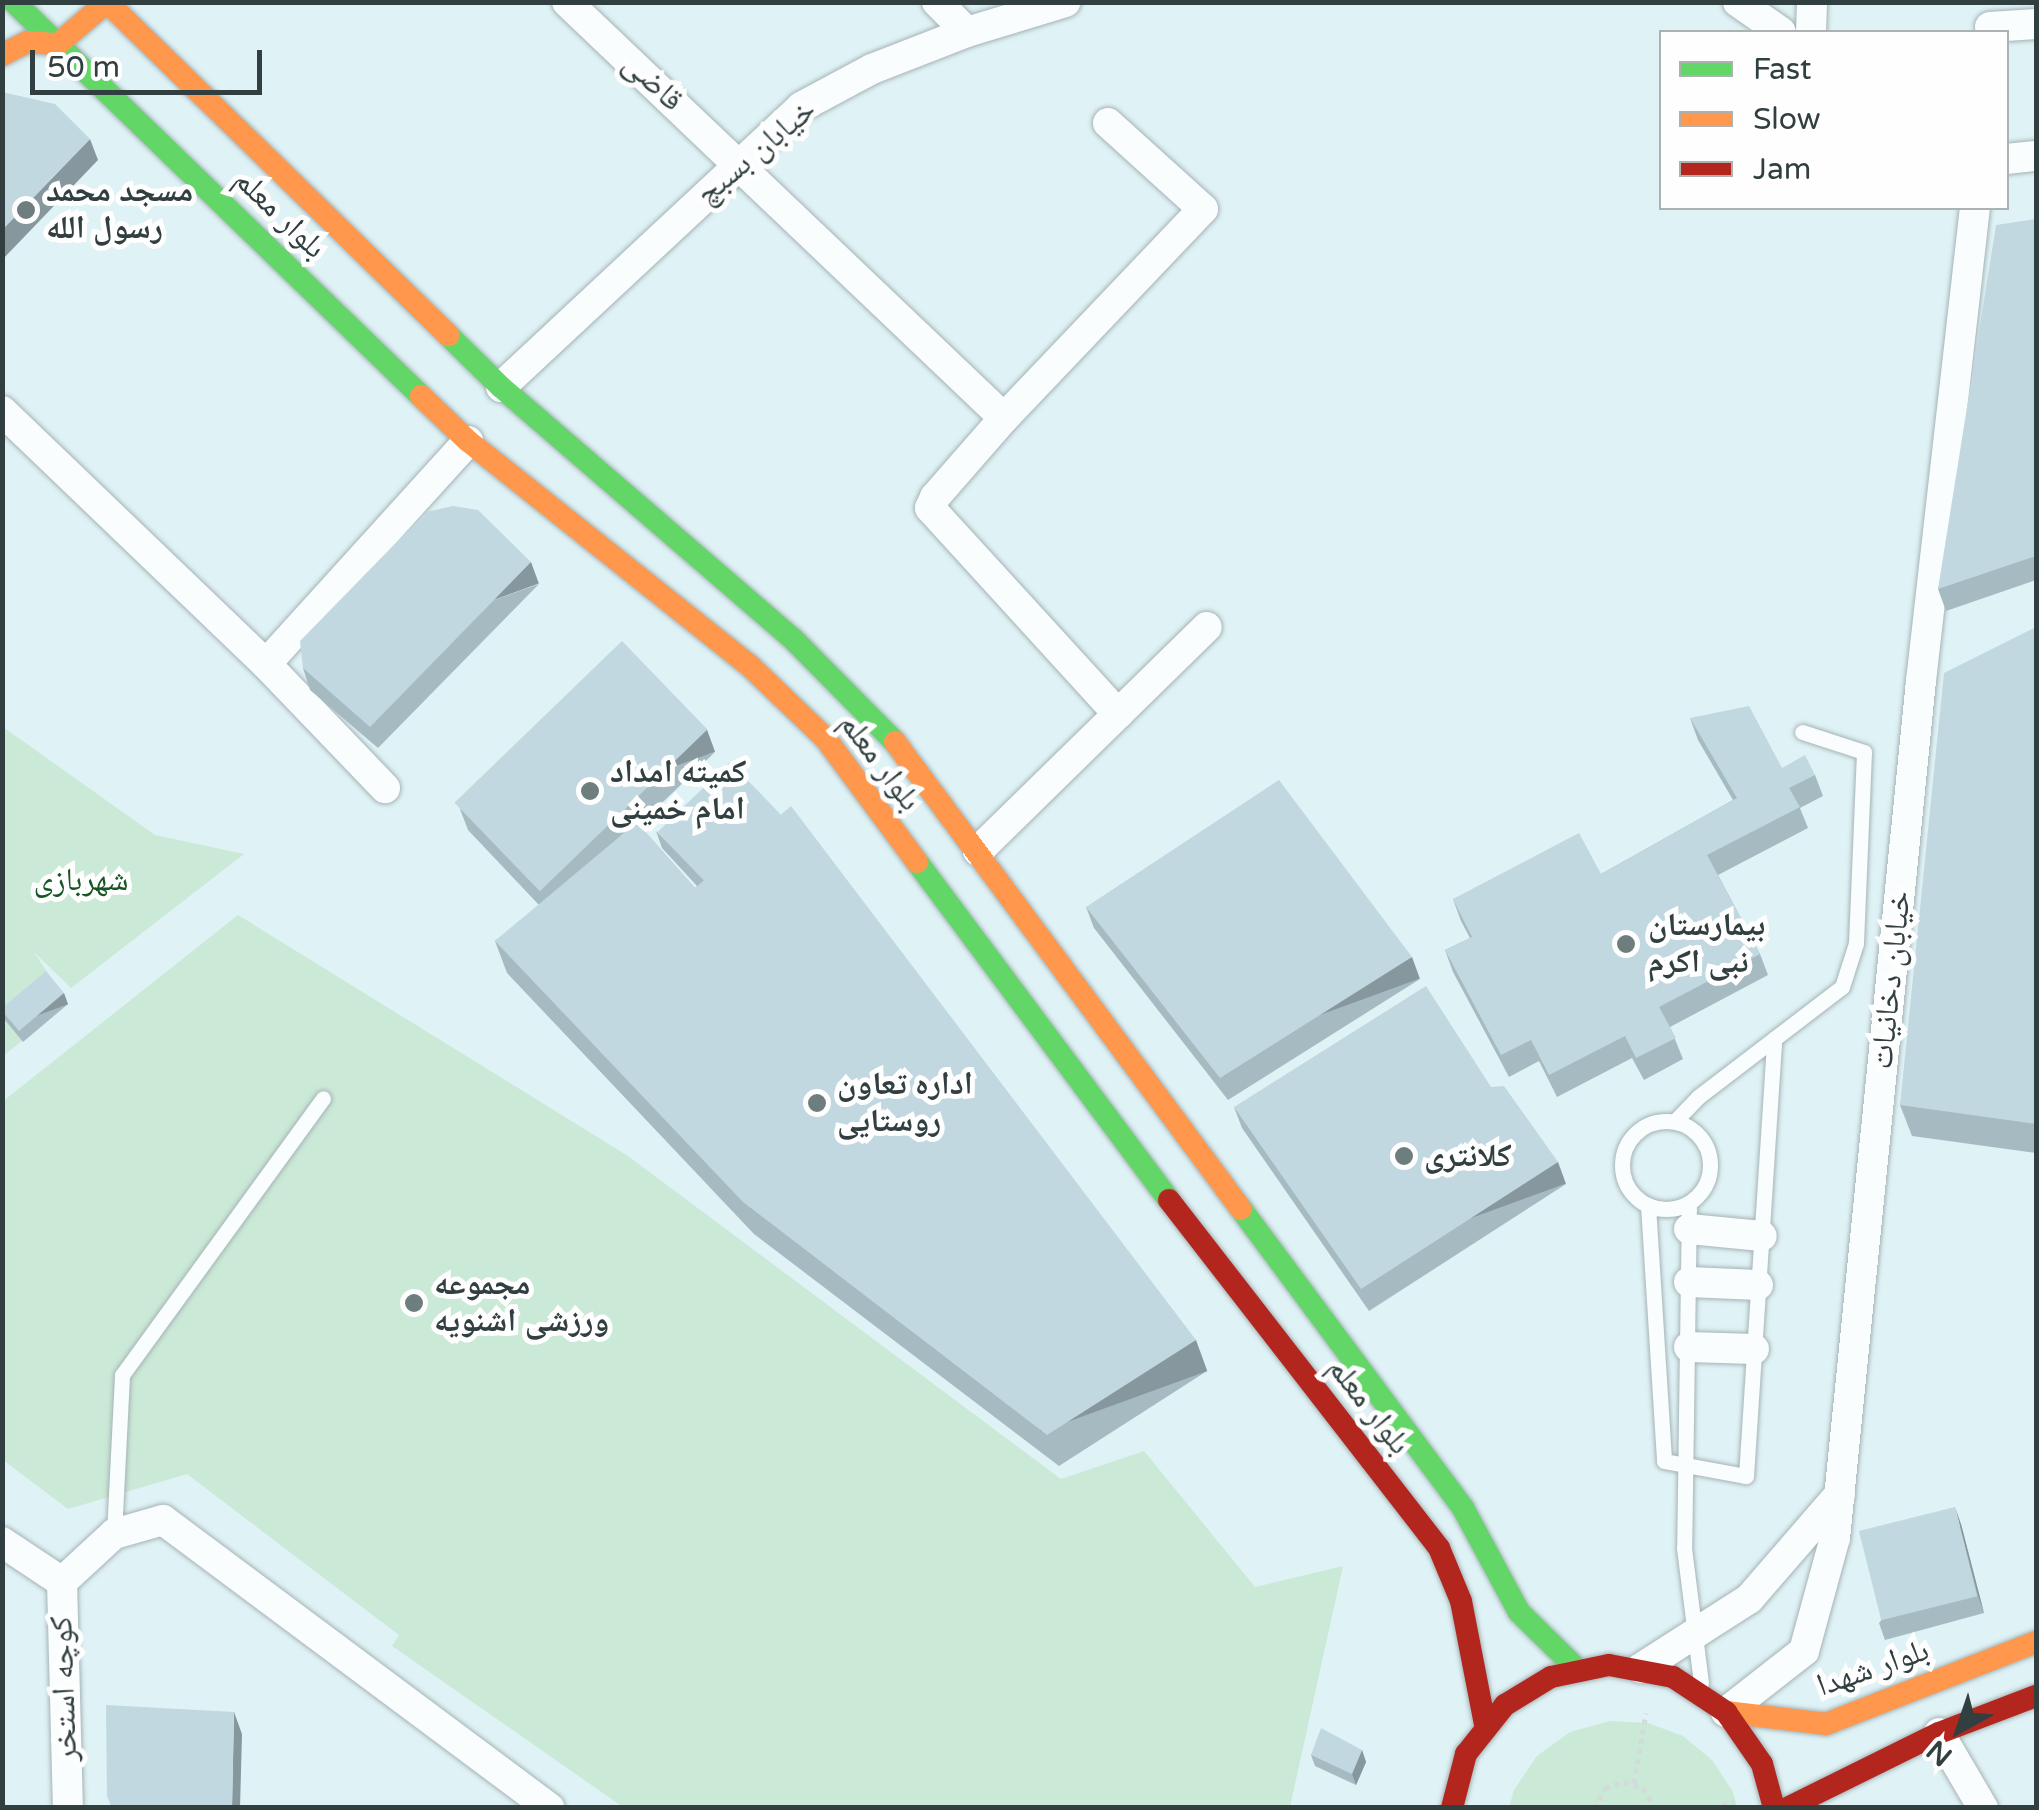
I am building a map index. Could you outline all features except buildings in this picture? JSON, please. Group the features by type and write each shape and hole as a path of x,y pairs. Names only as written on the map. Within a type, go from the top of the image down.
{"main road":[{"name":"بلوار معلم","path":"14,2 468,442 750,666 826,739 1233,1287 1439,1548 1461,1602 1485,1724"},
{"name":"بلوار معلم","path":"107,2 500,387 793,639 884,727 1463,1508 1519,1612 1577,1669"},
{"path":"2,54 27,42 58,44 107,2"},
{"name":"بلوار شهدا","path":"1642,1668 1714,1702 1826,1724 2036,1642"},
{"path":"1429,1808 1452,1797 1466,1754 1485,1724 1526,1688 1577,1669 1642,1668"},
{"path":"1788,1808 1939,1732 2036,1696"},
{"path":"1714,1702 1762,1764 1774,1808"}],"street":[{"name":"قاضی","path":"568,2 1004,418"},
{"path":"938,2 967,32"},
{"name":"خیابان بسبچ","path":"500,387 801,107 872,69 967,32 1066,2"},
{"path":"1738,2 1778,30"},
{"path":"1811,30 1812,2"},
{"path":"1991,21 2036,24"},
{"path":"1108,122 1203,209 1004,418 935,497 930,508 1118,714"},
{"path":"2009,159 2036,156"},
{"name":"خیابان دخانیات","path":"1714,1702 1804,1650 1835,1538 1931,683 1975,210"},
{"path":"2,410 266,664 384,788"},
{"path":"266,664 468,442"},
{"path":"978,851 1207,627"},
{"path":"1689,1216 1762,1236"},
{"path":"1688,1282 1758,1285"},
{"path":"1689,1347 1754,1348"},
{"path":"1642,1668 1749,1599 1840,1494"},
{"path":"62,1582 114,1534 163,1520 549,1808"},
{"name":"کوچه استخر","path":"2,1542 62,1582 68,1808"},
{"path":"1939,1732 1984,1808"}],"lane":[{"path":"1689,1216 1676,1208 1648,1205 1636,1197 1622,1173 1626,1145 1646,1125 1675,1121 1698,1097 1842,987 1856,943 1864,752 1802,732"},
{"path":"1648,1205 1664,1461 1746,1476 1774,1039"},
{"path":"114,1534 122,1374 322,1098"},
{"path":"1675,1121 1700,1137 1710,1165 1708,1180 1689,1216 1684,1548 1714,1702"}],"path":[{"path":"1634,1783 1648,1723 1642,1668"},
{"path":"1594,1808 1605,1788 1634,1783 1650,1795 1656,1808"}],"green space":[{"name":"شهربازی","path":"3,727 155,835 244,854 71,988 34,952 68,1004 3,1056"},
{"name":"مجموعه ورزشی اشنویه","path":"238,915 628,1156 1061,1479 1144,1451 1255,1587 1343,1566 1290,1807 623,1807 392,1646 399,1635 187,1474 68,1509 3,1460 2,1102"},
{"path":"1610,1721 1648,1723 1683,1736 1712,1760 1733,1792 1737,1807 1509,1807 1514,1790 1537,1756 1570,1732"}],"traffic: fast":[{"path":"14,2 421,396"},
{"path":"448,335 501,387 793,639 895,742"},
{"path":"917,862 1169,1200"},
{"path":"1241,1209 1463,1508 1519,1612 1577,1669"}],"traffic: slow":[{"path":"107,2 448,335"},
{"path":"2,55 27,42 58,44 107,2"},
{"path":"421,396 468,441 750,666 826,739 917,862"},
{"path":"895,742 1241,1209"},
{"path":"1726,1712 1826,1724 2036,1642"}],"traffic: jam":[{"path":"1169,1200 1439,1548 1461,1601 1485,1724"},
{"path":"1452,1808 1466,1754 1505,1705 1551,1677 1609,1665 1673,1677 1726,1712 1762,1764 1774,1808"},
{"path":"1787,1808 1939,1733 2036,1696"}],"place":[{"name":"مسجد محمد رسول الله","path":"26,210"},
{"name":"کمیته امداد امام خمینی","path":"590,791"},
{"name":"بیمارستان نبی اکرم","path":"1626,944"},
{"name":"اداره تعاون روستایی","path":"817,1103"},
{"name":"کلانتری","path":"1404,1156"},
{"name":"مجموعه ورزشی اشنویه","path":"414,1303"}]}
